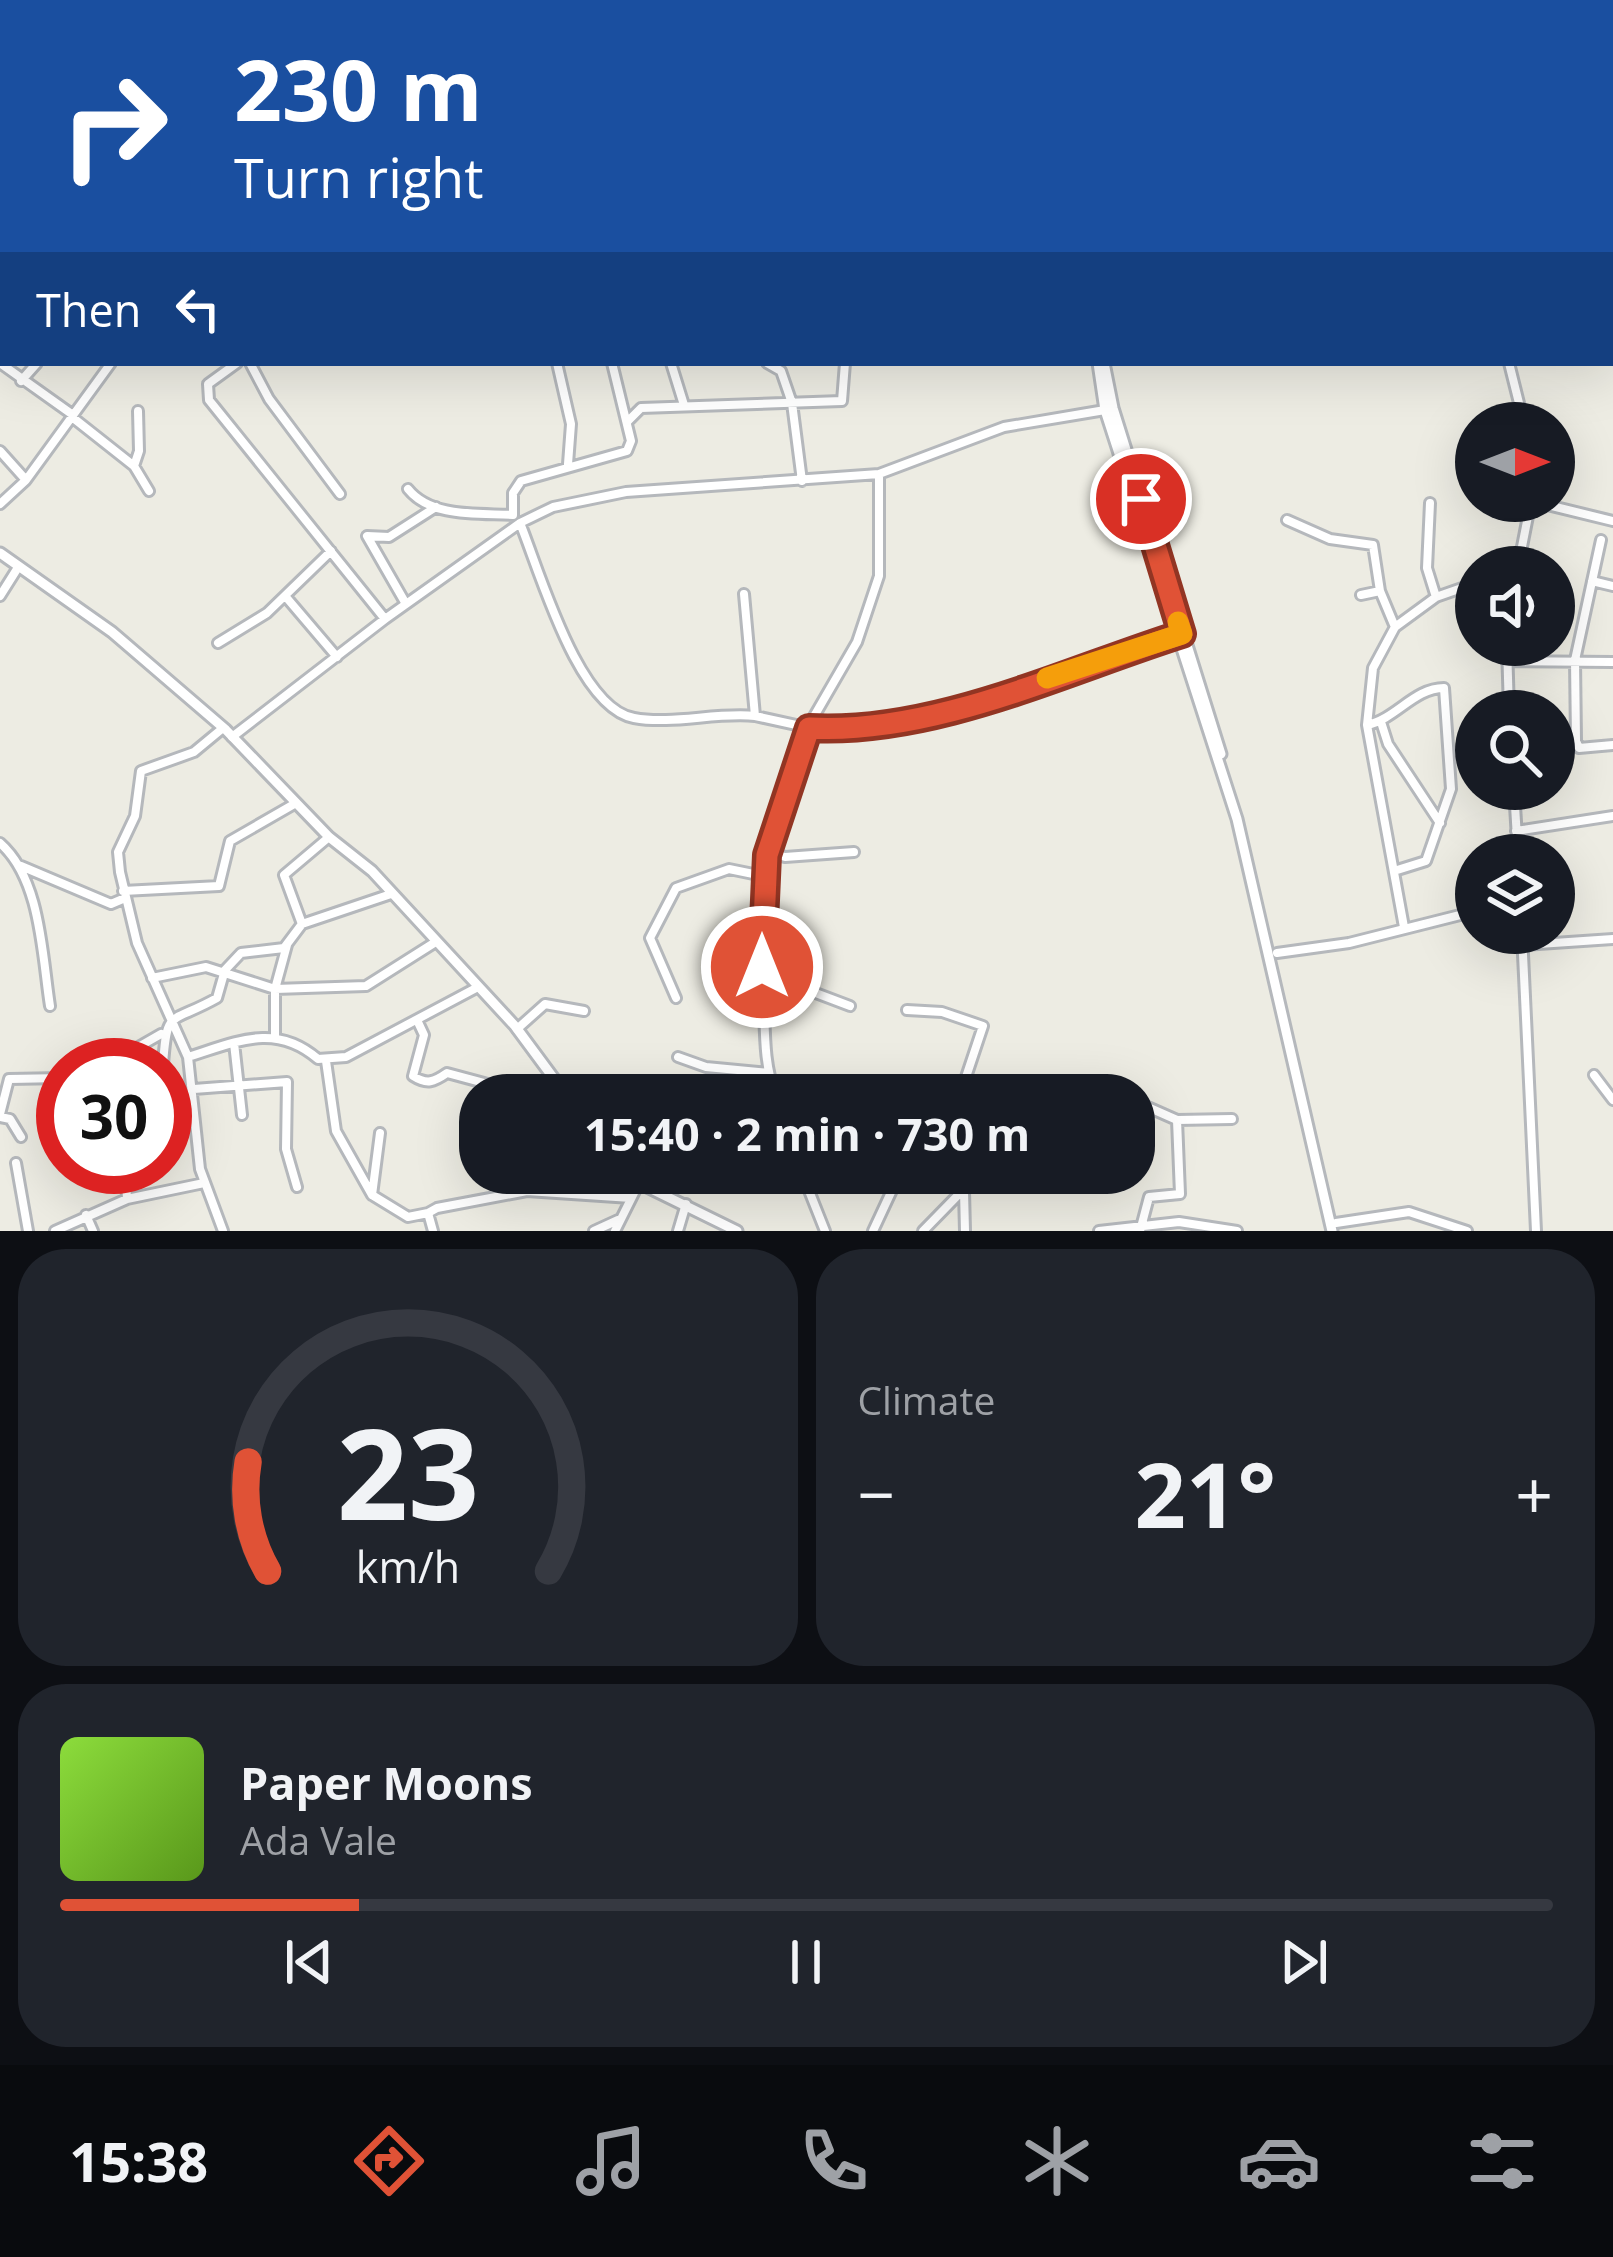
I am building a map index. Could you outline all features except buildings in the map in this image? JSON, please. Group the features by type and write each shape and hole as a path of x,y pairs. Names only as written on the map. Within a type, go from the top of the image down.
{"street":[{"path":"4,366 134,466 149,490"},
{"path":"21,381 34,366"},
{"path":"0,504 26,480 109,366"},
{"path":"233,366 208,384 209,400 386,620"},
{"path":"252,366 269,399 340,494"},
{"path":"558,366 571,424 568,464"},
{"path":"408,489 416,500 454,513 513,515 513,493 521,481 627,451 627,422 613,366"},
{"path":"672,366 684,405"},
{"path":"772,366 781,371 792,403 802,481"},
{"path":"627,422 641,408 842,400 845,366"},
{"path":"1102,366 1109,409 1237,819 1335,1228"},
{"path":"1510,366 1519,402"},
{"path":"177,1038 124,894 118,852 135,816 141,771 194,752 228,732 520,523 598,495 879,474 1004,427 1109,409"},
{"path":"134,466 138,411"},
{"path":"0,451 26,480"},
{"path":"678,1057 706,1067 769,1072 763,991 768,852 809,726 857,642 879,576 879,474"},
{"path":"1430,503 1427,568 1436,597"},
{"path":"406,604 368,536 389,537 438,506"},
{"path":"1575,511 1613,520"},
{"path":"1287,520 1330,539 1373,545 1380,591 1395,627"},
{"path":"520,523 584,675 610,708 648,720 755,716 862,731 960,706 1178,635"},
{"path":"1601,539 1575,660 1576,741 1580,748 1613,745"},
{"path":"218,644 286,597 331,551"},
{"path":"0,553 112,632 228,732 391,894 517,1029 550,1074"},
{"path":"0,596 17,568"},
{"path":"1592,581 1613,586"},
{"path":"1361,596 1380,591"},
{"path":"1404,927 1367,725 1373,668 1395,627 1436,597 1455,591"},
{"path":"744,594 755,716"},
{"path":"286,597 337,657"},
{"path":"1178,635 1242,818 1277,953 1335,1228"},
{"path":"1575,660 1613,662"},
{"path":"1367,725 1381,722 1421,693 1444,688 1451,789 1426,861 1394,871"},
{"path":"1381,722 1388,744 1440,823"},
{"path":"0,843 20,866 111,904 124,894 219,886 230,841 296,803"},
{"path":"1515,810 1516,834"},
{"path":"1516,831 1613,816"},
{"path":"302,924 284,874 329,837"},
{"path":"768,852 785,857 854,851"},
{"path":"20,866 50,1006"},
{"path":"676,998 650,938 676,888 729,868 764,876"},
{"path":"154,1038 168,1021 217,998 225,970 241,952 284,948 302,924 391,894"},
{"path":"1277,953 1455,916"},
{"path":"275,1036 274,989 290,938"},
{"path":"1575,942 1613,939"},
{"path":"152,978 189,968 225,970 249,984 274,989 366,986 434,944"},
{"path":"1522,954 1536,1231"},
{"path":"192,1056 275,1036 326,1061 374,1045 478,987"},
{"path":"763,991 813,992 850,1006"},
{"path":"517,1029 545,1004 584,1011"},
{"path":"907,1010 942,1012 983,1026 966,1074"},
{"path":"417,1020 424,1035 413,1076 434,1082 447,1073 459,1076"},
{"path":"161,1034 161,1038"},
{"path":"234,1043 242,1114"},
{"path":"326,1061 336,1131 372,1195 408,1217 526,1191 632,1198"},
{"path":"1594,1075 1613,1100"},
{"path":"21,1137 10,1119 0,1115 6,1109 9,1079 36,1078"},
{"path":"192,1078 204,1183 223,1231"},
{"path":"194,1089 287,1082 290,1128 286,1149 297,1187"},
{"path":"1155,1110 1177,1120 1232,1119"},
{"path":"1140,1227 1149,1197 1180,1194 1177,1120"},
{"path":"372,1195 380,1133"},
{"path":"16,1163 28,1231"},
{"path":"55,1231 127,1199 204,1183"},
{"path":"127,1194 127,1199"},
{"path":"615,1231 634,1194"},
{"path":"664,1194 737,1231"},
{"path":"810,1194 825,1231"},
{"path":"873,1231 890,1194"},
{"path":"928,1230 960,1194"},
{"path":"964,1194 965,1231"},
{"path":"678,1231 686,1204"},
{"path":"428,1213 434,1231"},
{"path":"1335,1228 1409,1213 1467,1231"},
{"path":"86,1215 93,1231"},
{"path":"594,1231 620,1220"},
{"path":"1099,1231 1179,1222 1237,1231"}],"slow traffic":[{"path":"1047,678 1182,634 1178,622"}],"route":[{"path":"762,967 767,855 809,728 862,731 960,706 1182,634 1141,499"}]}
